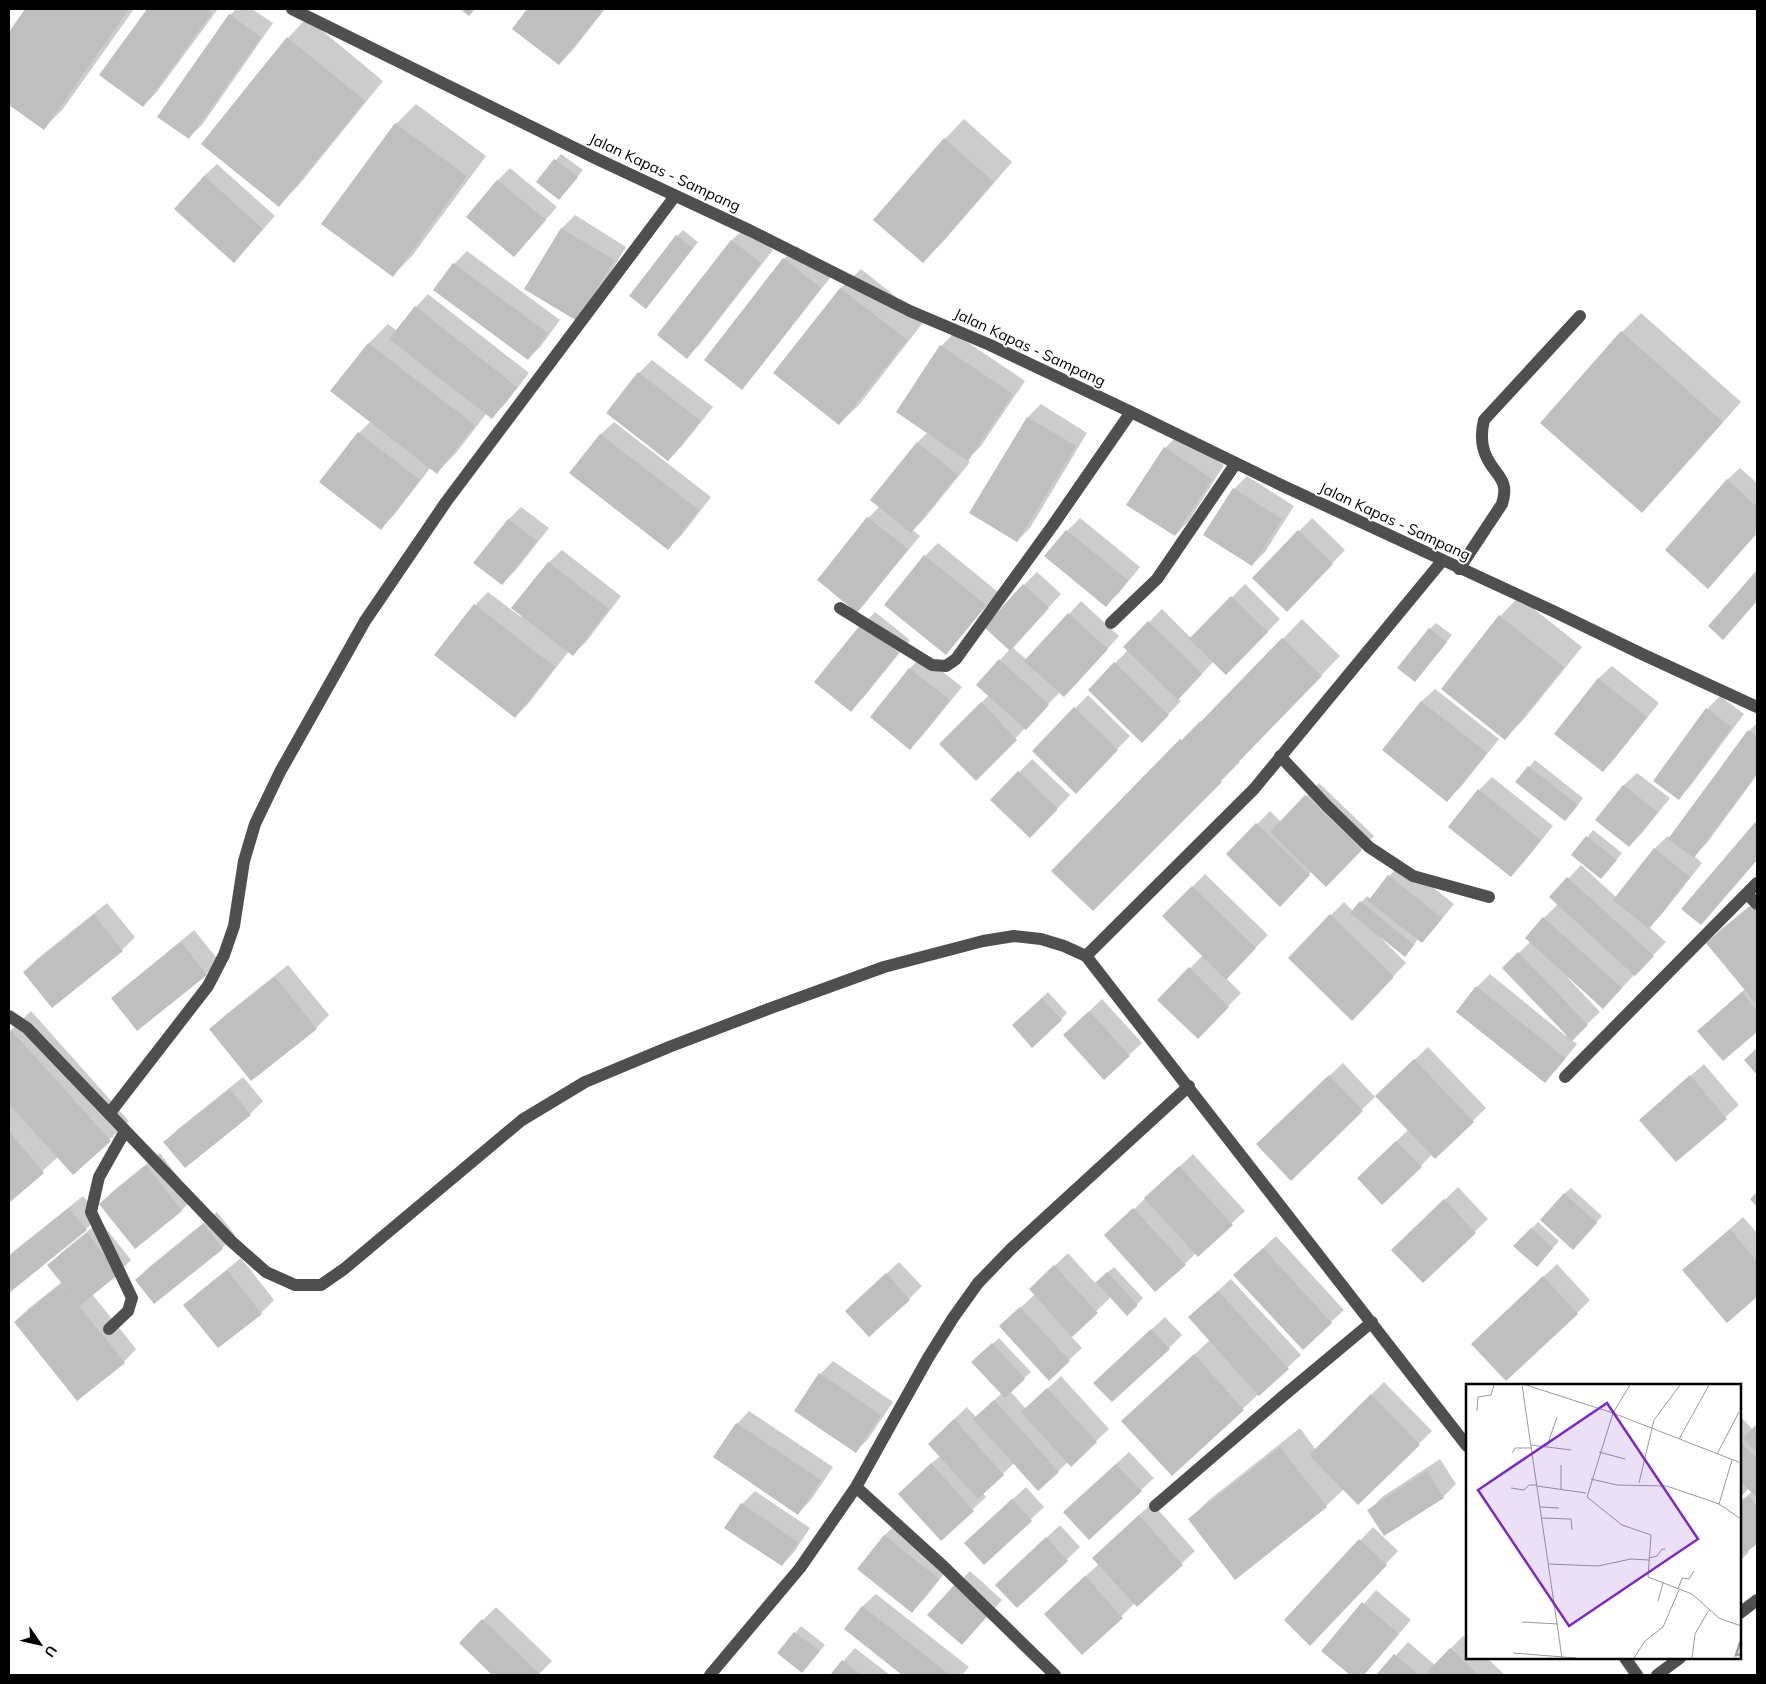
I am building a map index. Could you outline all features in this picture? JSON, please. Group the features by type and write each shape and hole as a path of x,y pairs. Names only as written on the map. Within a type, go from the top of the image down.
{"street":[{"name":"Jalan Kapas - Sampang","path":"292,9 910,310 990,345 1442,561 1757,707"},
{"path":"109,1114 208,986 220,963 234,926 244,861 255,824 280,772 365,621 452,494 675,196"},
{"path":"1459,569 1502,504 1505,494 1503,483 1487,458 1481,433 1484,420 1580,316"},
{"path":"840,608 932,665 946,666 956,659 1131,412"},
{"path":"1111,623 1157,579 1236,463"},
{"path":"1086,956 1254,789 1442,561"},
{"path":"1280,756 1326,806 1369,847 1413,876 1489,897"},
{"path":"1565,1076 1757,882"},
{"path":"1747,894 1757,904"},
{"path":"9,1016 28,1028 231,1241 266,1272 295,1285 322,1285 344,1269 522,1120 585,1082 771,1008 884,968 983,941 1014,936 1041,939 1064,946 1086,956 1189,1086 1466,1445"},
{"path":"710,1675 800,1568 856,1487 928,1358 978,1283 1012,1249 1189,1086"},
{"path":"109,1329 128,1311 132,1298 91,1212 99,1177 125,1130"},
{"path":"1155,1506 1282,1396 1372,1322"},
{"path":"856,1487 943,1566 1055,1675"},
{"path":"1741,1612 1757,1600"},
{"path":"1626,1659 1638,1675"},
{"path":"1657,1675 1679,1659"}],"building":[{"path":"25,9 129,9 44,130 9,105 9,32"},
{"path":"147,9 207,9 212,13 143,107 99,75"},
{"path":"460,9 475,9 469,16"},
{"path":"527,9 604,9 559,65 512,29"},
{"path":"229,14 261,37 189,139 157,117"},
{"path":"287,37 365,101 279,207 201,144"},
{"path":"395,123 467,176 393,277 321,224"},
{"path":"944,138 994,182 923,263 873,220"},
{"path":"554,159 578,177 559,200 536,182"},
{"path":"204,176 263,229 234,263 174,209"},
{"path":"497,180 546,220 514,257 466,217"},
{"path":"561,228 614,260 577,321 524,289"},
{"path":"676,235 693,248 646,309 629,296"},
{"path":"731,240 761,263 687,359 657,335"},
{"path":"783,258 821,288 742,390 704,360"},
{"path":"453,263 548,333 528,360 433,290"},
{"path":"840,288 907,340 839,425 773,373"},
{"path":"415,306 517,387 492,419 389,339"},
{"path":"1621,331 1723,422 1642,513 1540,423"},
{"path":"368,343 475,425 437,474 330,391"},
{"path":"940,345 1013,394 968,461 896,412"},
{"path":"638,372 701,421 668,461 606,413"},
{"path":"1027,417 1076,446 1017,542 969,513"},
{"path":"358,432 420,480 381,530 319,482"},
{"path":"600,434 699,510 668,550 569,473"},
{"path":"917,442 958,475 911,533 870,500"},
{"path":"1164,447 1212,479 1175,536 1126,505"},
{"path":"1727,479 1757,507 1757,533 1708,589 1665,550"},
{"path":"1233,488 1282,519 1252,566 1203,535"},
{"path":"867,517 908,549 857,613 817,580"},
{"path":"508,519 537,541 502,585 473,563"},
{"path":"1066,530 1128,580 1106,607 1044,556"},
{"path":"1298,530 1333,564 1287,612 1252,578"},
{"path":"924,555 986,605 946,655 884,605"},
{"path":"548,562 609,609 573,656 511,608"},
{"path":"1757,570 1757,601 1723,640 1708,626"},
{"path":"1023,584 1049,608 1010,651 984,627"},
{"path":"1231,596 1268,632 1226,675 1189,639"},
{"path":"474,604 555,667 515,718 434,655"},
{"path":"1068,613 1108,649 1064,697 1024,661"},
{"path":"1499,615 1564,667 1505,740 1441,689"},
{"path":"1148,621 1202,674 1178,700 1123,647"},
{"path":"861,624 898,653 851,712 814,682"},
{"path":"1429,628 1447,642 1415,682 1397,668"},
{"path":"1282,638 1322,676 1220,781 1222,782 1093,911 1051,871 1180,739 1182,741"},
{"path":"999,659 1049,705 1026,730 976,685"},
{"path":"1114,662 1169,715 1142,743 1088,690"},
{"path":"909,668 950,700 910,750 870,717"},
{"path":"1598,678 1647,717 1603,772 1554,734"},
{"path":"1421,701 1487,753 1447,802 1382,750"},
{"path":"981,702 1017,740 976,781 939,744"},
{"path":"1074,707 1118,750 1076,794 1032,751"},
{"path":"1706,708 1732,727 1679,800 1653,781"},
{"path":"1748,730 1757,737 1757,773 1694,858 1668,839"},
{"path":"1528,766 1578,805 1565,821 1515,782"},
{"path":"1018,771 1058,809 1030,838 990,800"},
{"path":"1623,785 1658,812 1629,847 1595,820"},
{"path":"1478,789 1541,840 1511,877 1448,827"},
{"path":"1305,795 1362,850 1326,887 1270,832"},
{"path":"1757,820 1757,860 1701,925 1681,909"},
{"path":"1256,823 1310,875 1280,907 1226,854"},
{"path":"1586,836 1617,860 1601,879 1571,855"},
{"path":"1654,848 1690,877 1649,929 1613,900"},
{"path":"1388,875 1442,918 1422,943 1368,901"},
{"path":"1567,877 1654,956 1635,976 1549,897"},
{"path":"1192,886 1256,948 1226,980 1162,916"},
{"path":"1360,901 1414,945 1405,957 1350,913"},
{"path":"1752,905 1757,911 1757,1005 1706,943"},
{"path":"1330,914 1394,977 1352,1021 1288,958"},
{"path":"94,915 123,951 52,1008 23,972"},
{"path":"1543,917 1622,988 1603,1009 1525,938"},
{"path":"181,942 207,975 137,1031 111,998"},
{"path":"1518,952 1588,1025 1572,1041 1502,968"},
{"path":"1189,967 1229,1007 1198,1039 1157,1000"},
{"path":"275,977 317,1029 251,1081 209,1029"},
{"path":"1476,986 1565,1058 1545,1083 1456,1012"},
{"path":"1742,992 1757,1011 1757,1032 1723,1061 1697,1031"},
{"path":"1042,998 1062,1020 1032,1048 1012,1025"},
{"path":"1089,1011 1130,1056 1104,1080 1063,1035"},
{"path":"11,1030 111,1141 73,1175 9,1104 9,1031"},
{"path":"1757,1048 1757,1075 1744,1060"},
{"path":"1414,1059 1474,1122 1435,1159 1375,1096"},
{"path":"1329,1075 1363,1111 1291,1181 1256,1144"},
{"path":"1690,1075 1727,1119 1676,1162 1639,1120"},
{"path":"230,1089 251,1115 185,1168 163,1142"},
{"path":"9,1131 44,1173 9,1203"},
{"path":"1396,1141 1422,1167 1382,1205 1357,1178"},
{"path":"146,1165 182,1211 135,1249 99,1204"},
{"path":"1179,1166 1233,1225 1198,1257 1144,1198"},
{"path":"1757,1192 1757,1207 1750,1199"},
{"path":"1564,1193 1597,1223 1573,1250 1540,1220"},
{"path":"1444,1199 1476,1233 1423,1283 1391,1250"},
{"path":"69,1208 87,1230 9,1293 9,1256"},
{"path":"1133,1208 1186,1265 1155,1292 1104,1235"},
{"path":"203,1224 223,1249 154,1304 135,1280"},
{"path":"1531,1228 1553,1248 1537,1267 1513,1246"},
{"path":"1730,1229 1757,1261 1757,1297 1727,1323 1682,1270"},
{"path":"87,1233 119,1274 79,1306 125,1363 77,1401 14,1322 61,1284 76,1301 47,1265"},
{"path":"1263,1248 1332,1323 1303,1350 1233,1275"},
{"path":"1054,1265 1098,1313 1072,1337 1029,1289"},
{"path":"227,1270 262,1314 218,1348 183,1305"},
{"path":"1107,1272 1138,1305 1127,1316 1096,1282"},
{"path":"886,1273 910,1300 869,1337 845,1311"},
{"path":"1543,1276 1578,1314 1506,1381 1471,1344"},
{"path":"1218,1291 1289,1369 1259,1396 1188,1317"},
{"path":"1020,1307 1070,1361 1049,1381 999,1326"},
{"path":"1151,1329 1170,1349 1112,1402 1093,1383"},
{"path":"992,1343 1025,1379 1005,1398 971,1362"},
{"path":"1194,1354 1244,1410 1172,1476 1121,1421"},
{"path":"819,1373 881,1415 856,1453 794,1411"},
{"path":"1047,1388 1097,1442 1071,1467 1021,1412"},
{"path":"1371,1394 1420,1445 1358,1505 1309,1455"},
{"path":"994,1400 1059,1472 1038,1491 973,1419"},
{"path":"954,1419 1004,1475 978,1499 928,1444"},
{"path":"736,1423 821,1480 798,1515 713,1457"},
{"path":"1757,1424 1757,1452 1743,1438"},
{"path":"1741,1443 1757,1459 1757,1498 1741,1482"},
{"path":"1280,1447 1327,1507 1235,1580 1188,1519"},
{"path":"931,1463 974,1511 941,1541 898,1494"},
{"path":"1116,1464 1142,1491 1089,1540 1063,1512"},
{"path":"1427,1471 1444,1498 1384,1536 1367,1510"},
{"path":"1749,1496 1757,1507 1757,1544 1741,1556 1741,1502"},
{"path":"1012,1499 1032,1521 984,1565 964,1543"},
{"path":"741,1503 798,1542 782,1566 724,1528"},
{"path":"1139,1515 1183,1565 1137,1607 1092,1558"},
{"path":"884,1535 939,1579 912,1613 857,1569"},
{"path":"1046,1537 1068,1561 1017,1608 995,1585"},
{"path":"1359,1539 1387,1565 1310,1646 1284,1620"},
{"path":"1085,1576 1123,1618 1082,1655 1044,1614"},
{"path":"956,1583 990,1613 962,1645 927,1615"},
{"path":"1362,1602 1399,1634 1364,1675 1350,1675 1321,1651"},
{"path":"862,1606 950,1675 902,1675 844,1629"},
{"path":"482,1619 540,1674 492,1675 459,1643"},
{"path":"794,1632 820,1651 802,1673 777,1653"},
{"path":"1450,1648 1479,1675 1430,1675 1427,1672"},
{"path":"1394,1654 1419,1675 1376,1675"},
{"path":"842,1660 861,1675 830,1675"}]}
